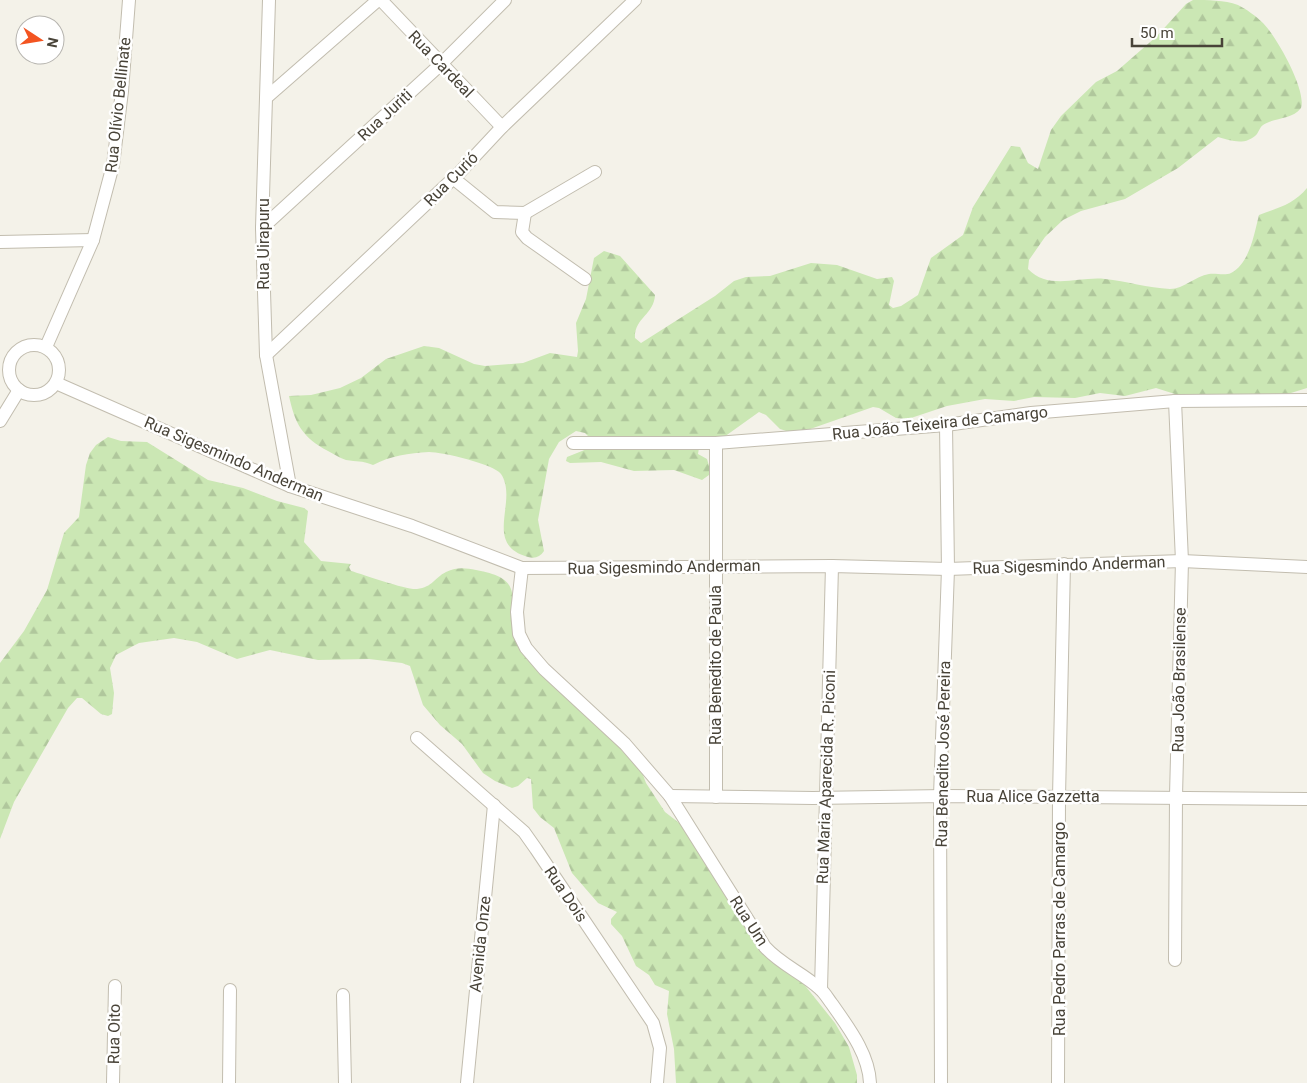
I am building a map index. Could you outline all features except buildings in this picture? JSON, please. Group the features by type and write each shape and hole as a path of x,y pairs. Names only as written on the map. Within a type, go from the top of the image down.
{"street":[{"name":"Rua Olívio Bellinate","path":"46,347 93,240 113,165 122,91 129,0"},
{"name":"Rua Uirapuru","path":"269,0 262,228 266,355 290,486"},
{"path":"267,97 379,0"},
{"name":"Rua Cardeal","path":"379,0 502,127"},
{"name":"Rua Juriti","path":"262,228 441,64 506,0"},
{"name":"Rua Curió","path":"266,355 454,178 502,127 635,0"},
{"path":"454,178 495,212 525,213 595,172"},
{"path":"525,213 522,232 527,238 586,279"},
{"path":"0,242 93,240"},
{"path":"38,344 46,347 58,359 60,367 56,383 43,394 35,396 26,394 13,384 5,360 29,345 38,344"},
{"name":"Rua Sigesmindo Anderman","path":"56,383 290,486 412,526 522,568 832,566 948,569 1182,561 1307,567"},
{"path":"0,421 19,390"},
{"name":"Rua João Teixeira de Camargo","path":"573,443 716,443 946,425 1030,414 1175,401 1307,400"},
{"name":"Rua João Brasilense","path":"1175,401 1182,561 1176,796 1175,960"},
{"name":"Rua Benedito José Pereira","path":"941,1083 940,796 948,569 946,425"},
{"name":"Rua Benedito de Paula","path":"716,443 716,797"},
{"name":"Rua Pedro Parras de Camargo","path":"1058,1083 1059,797 1064,564"},
{"name":"Rua Maria Aparecida R. Piconi","path":"821,989 832,566"},
{"name":"Rua Um","path":"522,568 517,612 519,634 526,648 544,669 625,744 670,796 765,947 773,956 821,989 855,1038 867,1066 870,1083"},
{"name":"Rua Dois","path":"417,738 524,832 536,849 653,1023 660,1048 657,1083"},
{"name":"Rua Alice Gazzetta","path":"670,796 826,798 1176,796 1307,798"},
{"name":"Avenida Onze","path":"467,1083 494,805"},
{"name":"Rua Oito","path":"113,1083 115,986"},
{"path":"229,1083 230,990"},
{"path":"343,995 345,1083"}],"green space":[{"path":"1193,0 1233,3 1251,13 1263,23 1275,39 1295,77 1302,100 1301,108 1293,115 1263,125 1253,138 1248,140 1238,142 1218,137 1178,168 1125,199 1081,211 1063,220 1045,237 1029,260 1028,269 1036,276 1055,281 1105,279 1170,289 1180,287 1204,275 1229,274 1243,262 1247,255 1259,215 1291,202 1307,188 1307,388 1259,403 1200,402 1156,388 1125,396 1100,393 1075,398 1034,397 1014,401 985,399 947,406 908,419 896,418 879,408 873,407 796,434 780,429 766,415 759,412 724,437 699,448 698,454 707,459 710,469 709,475 702,480 674,470 634,471 601,462 570,463 566,461 567,457 592,447 595,443 585,433 576,431 559,442 549,459 538,520 544,551 535,558 514,551 507,542 504,532 505,485 501,474 489,466 467,459 429,452 386,459 373,465 346,460 319,446 306,435 297,422 289,396 311,395 340,388 361,378 386,359 424,346 439,348 474,364 485,366 523,363 550,353 577,357 576,323 586,299 594,258 604,251 620,256 655,295 654,302 636,331 635,338 641,343 715,296 734,281 746,277 770,276 811,263 837,265 877,279 892,277 894,281 889,305 893,308 901,306 918,295 931,258 963,235 973,207 1011,146 1020,147 1028,163 1038,169 1051,130 1061,116 1096,82 1117,71 1157,36 1186,4"},
{"path":"108,437 121,441 147,442 208,480 243,488 277,501 304,508 308,511 304,542 321,561 351,564 349,567 351,571 412,589 427,586 442,574 457,569 490,573 506,582 512,594 513,627 611,734 623,752 637,759 646,783 665,812 704,842 744,924 803,983 835,1023 849,1047 857,1075 857,1083 676,1083 674,1049 667,1014 669,991 655,985 649,975 636,966 622,936 611,924 611,919 617,912 598,903 572,873 554,828 540,817 533,808 531,779 527,778 518,786 512,788 495,781 483,773 462,744 440,725 423,705 410,666 402,663 369,659 318,660 270,650 237,659 197,642 174,638 139,643 116,655 110,668 114,693 112,714 108,716 101,714 82,698 77,698 68,708 14,802 0,839 0,663 24,631 47,590 64,533 79,517 86,465 90,453 96,445"}]}
